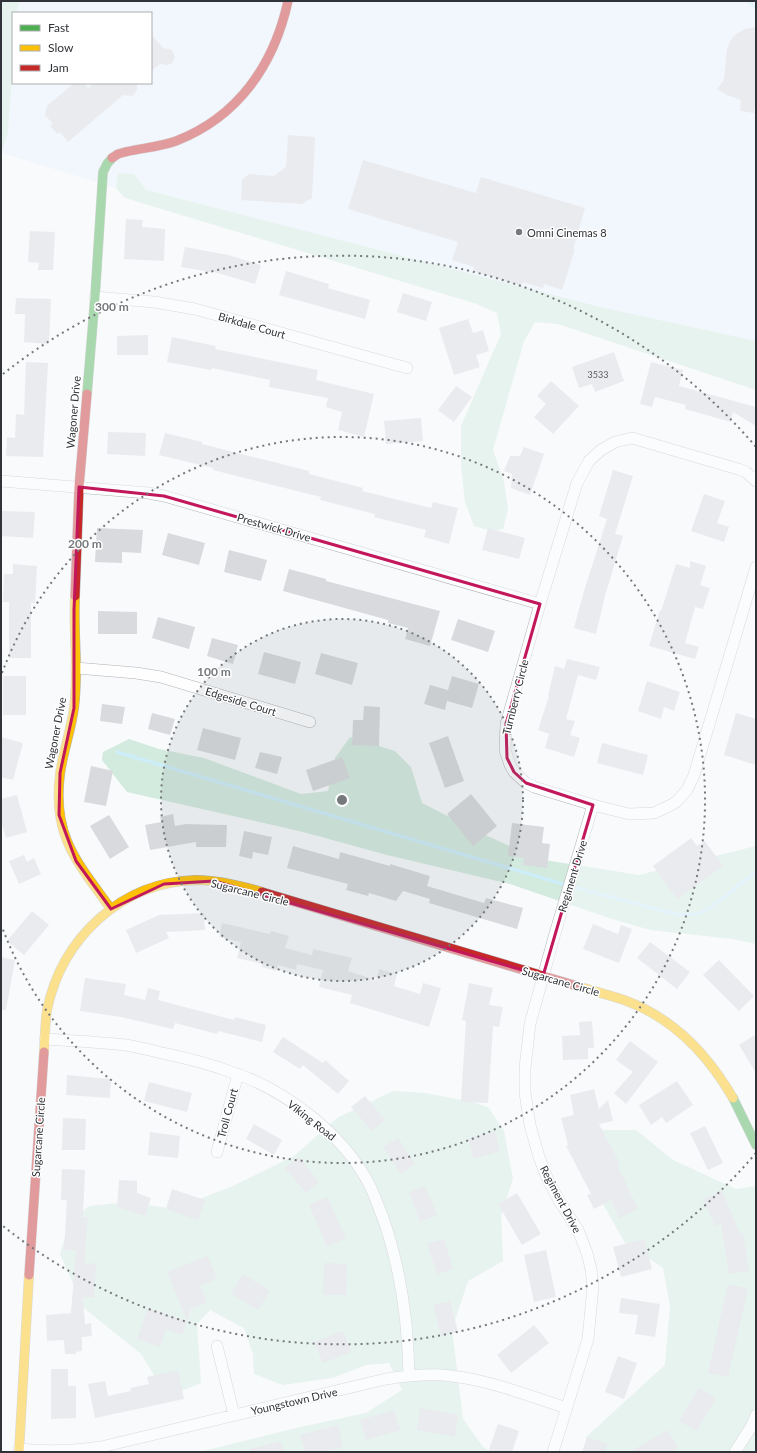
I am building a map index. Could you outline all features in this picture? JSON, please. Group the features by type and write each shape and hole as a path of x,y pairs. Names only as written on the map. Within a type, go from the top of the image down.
{"street":[{"name":"Wagoner Drive","path":"111,909 76,861 67,841 59,814 58,798 60,773 74,708 76,668 74,610 79,487 95,297 103,172 111,158 118,154 152,147 181,138 198,130 228,111 245,93 268,59 278,36 288,1"},
{"name":"Birkdale Court","path":"95,297 154,302 195,309 407,368"},
{"name":"Turnberry Circle","path":"756,481 746,472 738,469 632,438 623,439 608,445 589,461 580,475 540,604 506,724 504,742 506,758 514,772 526,783 534,787 629,814 654,813 676,802 687,790 694,775 756,567"},
{"name":"Prestwick Drive","path":"1,481 148,493 164,496 540,604"},
{"name":"Edgeside Court","path":"76,668 136,673 161,677 310,722"},
{"name":"Regiment Drive","path":"553,1452 588,1339 593,1286 591,1269 585,1247 578,1230 548,1180 539,1157 530,1125 525,1093 525,1068 530,1024 593,805"},
{"name":"Sugarcane Circle","path":"19,1450 33,1207 47,1011 53,987 63,964 76,943 87,930 111,909 148,889 180,881 214,881 254,890 624,1000 647,1010 675,1027 693,1044 708,1061 753,1127 756,1145"},
{"name":"Viking Road","path":"45,1039 127,1045 184,1058 238,1074 266,1087 321,1125 339,1142 355,1161 368,1182 389,1236 398,1268 404,1301 408,1335 409,1375"},
{"name":"Troll Court","path":"217,1152 238,1074"},
{"path":"217,1346 234,1415"},
{"name":"Youngstown Drive","path":"19,1450 52,1451 101,1447 386,1379 409,1375 441,1375 482,1381 567,1408"},
{"path":"735,1452 751,1427 756,1414"}],"highlighted area":[{"path":"79,487 164,496 540,604 506,724 507,758 514,772 526,783 593,805 543,976 214,881 164,884 111,909 76,861 59,815 60,773 74,708 74,610"}],"shaded area":[{"path":"19,1 756,1 756,341 600,307 146,190 134,174 118,173 116,188 2,153 8,133 12,78 12,84 152,84 152,12 17,12"}],"green space":[{"path":"1,1 19,1 17,12 12,12 12,78 8,133 1,154"},
{"path":"118,173 134,174 146,190 600,307 756,341 756,390 558,324 535,322 524,341 493,450 504,481 508,510 503,529 492,531 474,526 465,502 461,465 461,426 501,334 497,313 477,304 125,198 116,188"},
{"path":"350,737 395,751 411,767 422,803 481,833 538,859 639,875 756,846 756,944 733,939 650,930 609,918 510,884 387,855 303,832 127,792 102,760 103,752 129,739 159,749 204,758 301,794 328,791 335,758"},
{"path":"393,1091 425,1093 472,1102 488,1107 504,1131 513,1179 501,1215 503,1261 468,1281 452,1329 463,1419 483,1447 491,1452 199,1452 296,1428 366,1413 402,1390 389,1363 366,1365 332,1378 283,1385 254,1374 253,1354 244,1328 210,1310 197,1324 201,1383 179,1392 156,1378 141,1354 84,1308 60,1254 69,1224 89,1206 129,1202 174,1209 233,1186 294,1156 337,1118"},
{"path":"591,1130 636,1130 673,1160 736,1189 756,1186 756,1452 589,1452 586,1437 665,1365 670,1306 663,1268 625,1243 573,1151"}],"building":[{"path":"756,27 756,100 754,113 740,111 741,100 727,95 717,89 724,80 727,49 730,41 736,34 745,29"},
{"path":"152,35 163,48 172,50 175,57 172,63 167,65 160,64 152,70"},
{"path":"73,84 85,84 88,88 93,84 137,84 137,89 132,96 123,95 68,142 60,132 57,134 50,126 53,124 45,115 47,106"},
{"path":"288,135 315,137 312,198 302,204 241,200 242,180 249,174 274,176 286,167"},
{"name":"Omni Cinemas 8","path":"363,160 476,193 481,177 585,208 573,249 575,249 562,290 544,284 543,288 523,282 521,286 473,271 474,267 452,260 458,242 348,209"},
{"path":"126,219 143,220 142,227 165,229 164,261 124,259"},
{"path":"30,231 55,232 53,270 38,270 39,263 28,262"},
{"path":"185,247 228,255 261,265 255,284 211,271 181,267"},
{"path":"286,271 329,284 328,288 370,300 365,319 279,295"},
{"path":"403,293 432,302 426,321 397,312"},
{"path":"16,298 51,299 49,344 24,342 25,314 15,314"},
{"path":"468,319 473,333 483,330 489,351 476,355 480,367 454,375 439,328"},
{"path":"148,335 148,355 117,355 117,336"},
{"path":"172,337 216,346 215,349 318,370 316,380 374,394 364,437 338,430 342,412 326,407 328,398 269,387 270,380 212,368 211,370 167,362"},
{"path":"614,352 624,381 595,392 592,384 579,388 572,367"},
{"path":"26,362 48,363 43,457 6,456 7,437 15,438 16,414 24,415"},
{"path":"651,362 683,370 679,386 756,407 756,426 733,412 731,422 685,409 686,405 655,397 652,407 640,404"},
{"path":"551,381 579,406 553,434 534,417 546,404 537,396"},
{"path":"456,386 472,397 454,422 438,410"},
{"path":"421,418 423,441 386,444 384,421"},
{"path":"108,432 146,433 145,456 107,454"},
{"path":"165,433 309,471 309,474 363,488 362,491 431,508 433,502 458,508 449,544 424,537 426,530 374,517 375,514 320,500 321,497 159,455"},
{"path":"524,447 544,454 530,495 511,488 512,474 504,471 510,456 520,456"},
{"path":"613,470 633,476 615,534 623,536 605,596 596,634 574,628 607,519 599,516"},
{"path":"704,494 725,501 717,523 729,527 724,542 691,531"},
{"path":"1,511 35,512 33,538 1,536"},
{"path":"97,528 143,530 141,553 122,552 122,563 95,562"},
{"path":"488,528 525,538 519,559 482,550"},
{"path":"168,533 205,543 199,565 162,555"},
{"path":"229,550 267,560 261,581 224,572"},
{"path":"690,561 706,566 700,585 710,588 703,609 695,607 685,643 699,647 695,659 649,646 676,564 690,568"},
{"path":"13,564 37,566 35,603 31,603 31,658 9,658 9,602 3,602 4,574 13,574"},
{"path":"289,569 326,579 326,581 440,611 430,646 405,639 408,628 388,623 388,620 283,591"},
{"path":"98,611 137,612 137,634 98,634"},
{"path":"158,617 195,627 189,649 152,638"},
{"path":"458,619 495,631 488,652 451,640"},
{"path":"212,638 238,645 233,664 207,656"},
{"path":"264,652 301,662 295,684 258,674"},
{"path":"321,653 358,663 352,685 315,674"},
{"path":"567,659 600,667 596,680 578,675 566,719 575,721 570,735 580,738 574,757 545,748 549,734 538,730 549,696 555,666 564,669"},
{"path":"3,676 26,676 26,715 3,715"},
{"path":"452,676 479,684 472,708 447,701 445,710 424,704 430,685 448,690"},
{"path":"647,681 680,692 674,711 664,707 661,719 638,711"},
{"path":"102,704 125,707 122,724 100,721"},
{"path":"364,706 380,707 379,746 352,745 353,720 363,720"},
{"path":"152,713 175,719 170,735 148,729"},
{"path":"736,713 756,719 756,765 724,755"},
{"path":"203,728 241,738 235,760 197,750"},
{"path":"448,736 464,781 445,788 429,743"},
{"path":"1,737 23,743 13,780 1,777"},
{"path":"602,743 648,755 643,775 597,763"},
{"path":"260,752 282,757 277,774 255,768"},
{"path":"342,757 350,778 313,791 306,770"},
{"path":"91,766 113,771 106,806 84,802"},
{"path":"471,794 497,826 473,846 447,814"},
{"path":"17,795 27,832 6,838 1,821 1,799"},
{"path":"173,814 175,826 186,824 227,825 226,847 196,847 196,842 150,850 145,825 161,822 160,817"},
{"path":"109,815 129,847 110,859 90,826"},
{"path":"512,823 544,827 542,843 550,844 547,868 523,865 524,858 508,856"},
{"path":"244,831 272,837 268,855 253,852 252,859 239,856"},
{"path":"691,838 697,846 705,841 723,866 677,899 653,866"},
{"path":"293,846 339,859 340,852 390,866 390,864 430,876 427,886 484,903 486,898 523,908 517,929 429,903 430,899 403,891 396,901 369,893 368,896 346,890 348,884 287,868"},
{"path":"24,855 27,862 34,858 41,874 19,884 9,861"},
{"path":"32,911 49,925 24,955 7,941"},
{"path":"204,913 205,930 166,932 169,938 136,953 126,930 159,915"},
{"path":"222,923 270,934 271,931 289,936 285,948 312,955 313,949 352,958 348,971 376,980 379,969 397,974 394,986 420,994 423,983 441,988 429,1027 350,1003 352,995 319,987 323,970 297,964 296,970 278,965 276,971 262,967 262,964 237,958 241,942 219,937"},
{"path":"593,924 618,934 621,925 632,929 619,963 583,949"},
{"path":"650,942 690,972 677,989 637,958"},
{"path":"1,957 15,960 6,1010 1,1010"},
{"path":"719,960 754,996 739,1011 703,975"},
{"path":"85,978 126,984 124,995 145,1000 148,988 160,991 158,1000 234,1020 235,1017 266,1025 262,1042 218,1031 217,1034 175,1023 173,1029 121,1017 80,1011"},
{"path":"469,983 493,988 489,1005 503,1007 499,1027 493,1026 488,1103 461,1102 466,1021 462,1020"},
{"path":"592,1021 594,1048 588,1048 588,1059 563,1060 562,1036 580,1035 579,1022"},
{"path":"756,1034 756,1073 739,1045"},
{"path":"283,1037 323,1063 325,1060 349,1081 338,1094 303,1065 300,1069 273,1052"},
{"path":"630,1041 658,1062 626,1104 614,1093 633,1072 616,1060"},
{"path":"67,1075 111,1079 110,1098 66,1095"},
{"path":"677,1081 693,1105 666,1123 662,1117 651,1125 639,1105"},
{"path":"149,1082 192,1093 187,1112 144,1101"},
{"path":"594,1089 599,1109 608,1100 613,1121 599,1124 620,1164 617,1165 638,1209 619,1218 611,1200 594,1209 587,1195 591,1194 566,1146 568,1145 561,1118 574,1115 570,1095"},
{"path":"365,1096 385,1120 372,1131 351,1107"},
{"path":"63,1118 86,1119 85,1150 62,1150"},
{"path":"254,1124 282,1140 274,1155 246,1139"},
{"path":"705,1126 723,1163 708,1170 690,1133"},
{"path":"495,1131 500,1151 474,1159 468,1139"},
{"path":"150,1132 180,1136 178,1158 148,1155"},
{"path":"398,1138 415,1164 401,1174 383,1147"},
{"path":"299,1157 319,1182 306,1193 285,1168"},
{"path":"62,1169 85,1170 83,1217 88,1217 84,1263 96,1264 94,1298 83,1297 85,1324 91,1323 92,1336 82,1337 82,1351 76,1352 76,1354 65,1354 64,1340 47,1341 46,1315 71,1313 76,1250 64,1250 67,1200 61,1200"},
{"path":"119,1180 137,1181 137,1193 151,1198 145,1216 117,1207"},
{"path":"425,1186 437,1215 420,1222 409,1192"},
{"path":"172,1189 205,1200 198,1220 166,1209"},
{"path":"722,1191 740,1233 743,1233 749,1271 729,1274 721,1224 715,1226 703,1199"},
{"path":"517,1193 541,1234 522,1245 498,1204"},
{"path":"327,1197 346,1238 327,1247 309,1205"},
{"path":"444,1239 453,1269 437,1274 427,1244"},
{"path":"644,1239 652,1269 621,1277 613,1247"},
{"path":"546,1250 556,1297 534,1302 524,1255"},
{"path":"208,1256 217,1279 200,1286 207,1302 191,1309 187,1321 167,1272"},
{"path":"324,1263 347,1264 346,1295 323,1295"},
{"path":"243,1274 270,1291 258,1310 231,1294"},
{"path":"728,1284 748,1289 728,1377 708,1373"},
{"path":"621,1298 660,1304 655,1337 635,1334 638,1315 619,1313"},
{"path":"450,1301 458,1332 441,1336 433,1305"},
{"path":"148,1308 187,1321 182,1335 166,1329 160,1347 137,1339"},
{"path":"534,1325 549,1343 511,1373 497,1355"},
{"path":"343,1331 352,1352 323,1363 314,1342"},
{"path":"618,1356 637,1363 624,1399 605,1392"},
{"path":"51,1369 68,1369 68,1386 76,1386 76,1418 51,1419"},
{"path":"178,1370 184,1399 95,1418 88,1384 105,1381 108,1396 131,1391 130,1388 149,1384 147,1377"},
{"path":"699,1388 716,1398 697,1431 679,1421"},
{"path":"420,1408 458,1415 455,1437 417,1430"},
{"path":"394,1410 400,1430 366,1440 360,1420"},
{"path":"498,1424 519,1431 512,1452 488,1452"},
{"path":"338,1425 343,1447 323,1452 305,1452 300,1435"},
{"path":"668,1430 678,1448 671,1452 630,1452"},
{"path":"587,1437 607,1444 604,1452 582,1452"},
{"path":"281,1441 284,1452 250,1452 250,1449"}],"waterway":[{"path":"748,1 756,7"},
{"path":"117,752 573,887 679,915 697,914 709,909 756,872"}],"traffic: fast":[{"path":"87,394 103,172 112,158"},
{"path":"733,1098 756,1145"}],"traffic: slow":[{"path":"75,596 75,694 73,716 60,774 58,796 60,815 64,832 78,862 111,909"},
{"path":"44,1052 47,1010 55,984 66,960 81,938 99,919 120,903 143,891 169,883 196,880 230,884 262,892"},
{"path":"577,986 624,1000 658,1016 687,1039 700,1053 712,1067 733,1098"},
{"path":"19,1452 29,1275"}],"traffic: jam":[{"path":"112,158 125,152 176,141 198,131 218,118 235,103 250,86 263,67 282,24 288,1"},
{"path":"75,596 79,487 87,394"},
{"path":"262,892 577,986"},
{"path":"29,1275 44,1052"}],"place":[{"name":"Omni Cinemas 8","path":"519,232"}]}
